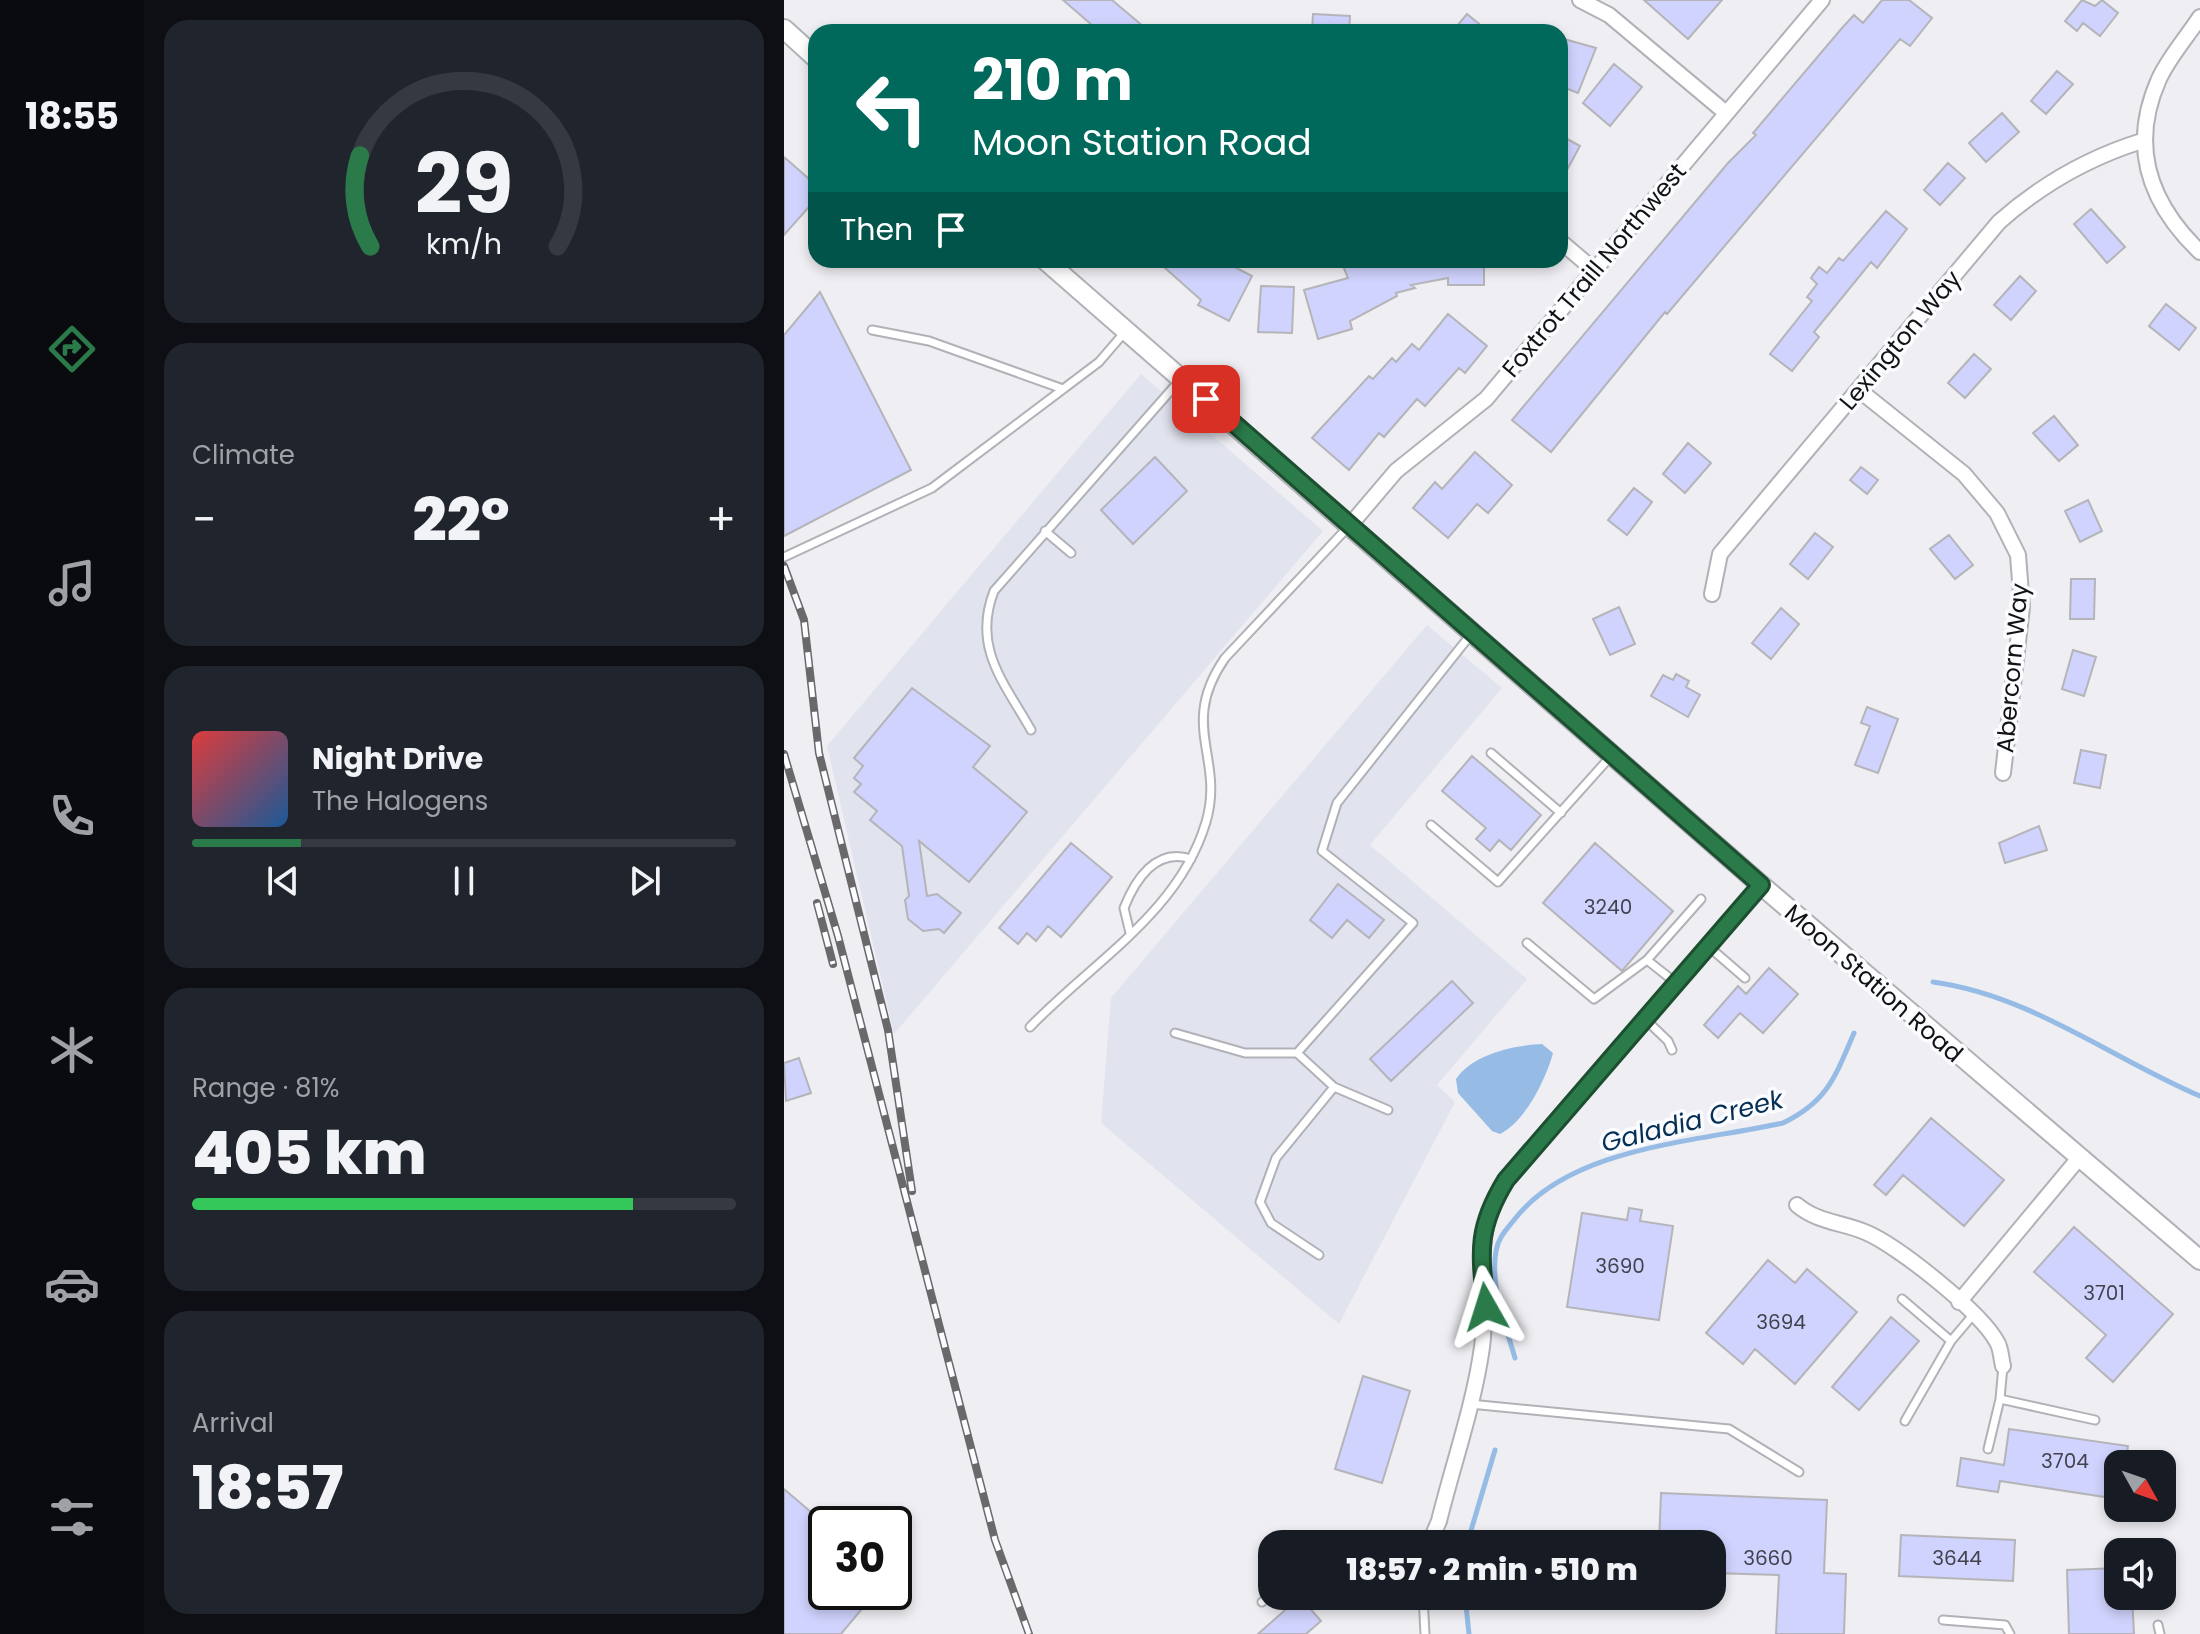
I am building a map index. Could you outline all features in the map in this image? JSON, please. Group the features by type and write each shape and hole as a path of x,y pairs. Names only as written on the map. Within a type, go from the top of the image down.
{"street":[{"path":"1580,0 1609,15 1726,113"},
{"name":"Foxtrot Traill Northwest","path":"1351,524 1396,471 1473,413 1822,0"},
{"path":"2200,17 2159,78 2142,141 2164,210 2178,231 2200,252"},
{"path":"784,29 808,51"},
{"name":"Lexington Way","path":"1712,594 1720,554 1999,222 2051,179 2112,150 2142,141"},
{"path":"1568,248 1594,270"},
{"name":"Moon Station Road","path":"1054,268 1761,885 2200,1260"},
{"name":"Abercorn Way","path":"1859,390 1964,474 1997,513 2018,555 2022,607 2003,773"},
{"path":"1435,1530 1481,1350 1486,1307 1482,1237 1489,1208 1506,1180 1761,885"},
{"path":"1959,1302 2079,1158"},
{"path":"1797,1205 1819,1219 1882,1240 1973,1315 1998,1342 2003,1366"}],"lane":[{"path":"872,330 929,341 1063,389"},
{"path":"784,557 932,488 1099,362 1126,331"},
{"path":"1031,730 995,669 986,641 985,613 994,591 1181,378"},
{"path":"1030,1027 1161,904 1191,859 1211,799 1201,721 1210,683 1225,658 1351,524"},
{"path":"1045,531 1071,553"},
{"path":"1297,1053 1413,923 1322,851 1337,803 1473,632"},
{"path":"1491,753 1561,813"},
{"path":"1431,825 1498,882 1612,754"},
{"path":"1130,933 1124,908 1143,872 1174,857 1191,859"},
{"path":"1527,943 1594,999 1647,960 1701,899"},
{"path":"1708,946 1745,978"},
{"path":"1647,960 1676,983"},
{"path":"1645,1019 1668,1041 1672,1050"},
{"path":"1175,1033 1245,1053 1297,1053 1334,1087 1388,1110"},
{"path":"1319,1255 1271,1223 1260,1202 1276,1158 1334,1087"},
{"path":"1902,1299 1951,1341"},
{"path":"1905,1421 1951,1341 1973,1315"},
{"path":"1988,1449 2000,1399 2003,1366"},
{"path":"2000,1399 2095,1420"},
{"path":"1468,1404 1729,1429 1799,1472"},
{"path":"1424,1610 1425,1634"},
{"path":"1943,1620 2005,1625 2010,1634"},
{"path":"2158,1625 2160,1634"}],"shaded area":[{"path":"1141,374 1323,531 894,1034 827,746"},
{"path":"1427,625 1502,688 1370,845 1527,979 1437,1085 1455,1102 1339,1324 1101,1123 1111,998"}],"water":[{"path":"1542,1044 1553,1053 1533,1099 1509,1128 1500,1134 1492,1131 1458,1093 1456,1079 1472,1063 1495,1052"}],"building":[{"path":"1063,0 1112,0 1140,24 1091,24"},
{"path":"1644,0 1722,0 1688,39"},
{"path":"1882,0 1909,0 1932,18 1910,46 1900,39 1667,314 1665,312 1551,452 1512,420 1728,163 1756,135 1753,133 1842,28 1854,15 1863,23"},
{"path":"2082,0 2095,6 2102,0 2118,13 2100,36 2083,23 2077,31 2065,21"},
{"path":"1313,14 1350,16 1350,24 1312,24"},
{"path":"1467,14 1479,24 1459,24"},
{"path":"1568,40 1596,48 1578,93 1568,89"},
{"path":"1614,64 1642,87 1610,126 1583,103"},
{"path":"2057,71 2073,84 2046,114 2031,101"},
{"path":"2002,113 2019,132 1986,162 1969,143"},
{"path":"1568,139 1580,146 1568,168"},
{"path":"784,157 808,178 808,208 784,235"},
{"path":"1948,163 1965,178 1940,205 1924,190"},
{"path":"2091,209 2125,247 2107,263 2074,224"},
{"path":"1886,211 1907,229 1877,268 1871,262 1814,332 1819,337 1792,371 1770,354 1812,301 1807,297 1817,284 1811,278 1819,267 1827,273 1839,258 1843,261"},
{"path":"1165,268 1236,268 1252,276 1229,321 1198,305 1201,300"},
{"path":"1344,268 1484,268 1484,285 1448,285 1448,278 1411,285 1415,288 1396,293 1397,296 1350,321 1352,329 1318,339 1304,290 1348,278"},
{"path":"2020,276 2036,291 2011,320 1994,305"},
{"path":"1261,286 1294,287 1292,333 1258,332"},
{"path":"820,292 911,470 784,536 784,335"},
{"path":"2166,304 2196,328 2179,350 2149,326"},
{"path":"1448,314 1487,346 1465,373 1459,368 1425,406 1417,399 1384,437 1379,433 1349,470 1312,438 1369,376 1373,379 1392,358 1396,362 1412,344 1419,350"},
{"path":"1974,354 1991,369 1965,398 1948,383"},
{"path":"2054,416 2078,445 2059,461 2033,433"},
{"path":"1688,443 1711,463 1685,493 1663,474"},
{"path":"1475,452 1512,485 1488,513 1477,504 1448,538 1413,508 1435,482 1442,489"},
{"path":"1155,457 1187,491 1133,544 1101,510"},
{"path":"1861,467 1878,480 1867,494 1850,480"},
{"path":"1634,488 1652,502 1627,535 1608,520"},
{"path":"2088,500 2102,531 2080,542 2065,511"},
{"path":"1815,533 1833,547 1808,579 1790,564"},
{"path":"1949,535 1973,565 1955,579 1930,549"},
{"path":"2071,579 2095,579 2094,619 2070,619"},
{"path":"1619,607 1635,644 1610,655 1593,619"},
{"path":"1781,608 1799,624 1771,659 1752,643"},
{"path":"2073,650 2096,657 2084,696 2062,689"},
{"path":"1676,674 1689,681 1686,687 1700,695 1688,717 1651,696 1663,675 1673,680"},
{"path":"912,688 990,746 973,767 1027,812 969,882 919,841 927,896 937,894 961,913 944,933 939,929 923,931 908,919 905,900 909,896 902,846 870,820 877,811 854,792 861,784 854,778 863,766 854,758"},
{"path":"1867,707 1898,719 1878,773 1855,765 1870,726 1861,723"},
{"path":"2081,750 2106,755 2100,788 2074,783"},
{"path":"1472,756 1541,815 1511,850 1499,840 1490,851 1476,839 1486,828 1442,791"},
{"path":"2039,826 2047,850 2005,863 1999,843"},
{"path":"1071,843 1112,877 1061,937 1048,926 1036,941 1027,933 1018,944 999,928"},
{"path":"1595,843 1673,911 1622,971 1543,903"},
{"path":"1338,884 1384,920 1369,938 1347,920 1332,938 1310,920"},
{"path":"1769,968 1798,994 1763,1033 1740,1013 1718,1038 1704,1025 1738,986 1746,994"},
{"path":"1452,981 1473,1003 1391,1081 1370,1059"},
{"path":"799,1058 811,1093 786,1101 784,1063"},
{"path":"1931,1118 2004,1180 1964,1226 1903,1175 1886,1195 1874,1185"},
{"path":"1629,1208 1642,1210 1640,1221 1673,1226 1659,1320 1567,1307 1582,1213 1627,1220"},
{"path":"2074,1227 2173,1314 2113,1382 2086,1358 2106,1335 2034,1272"},
{"path":"1768,1260 1795,1283 1807,1269 1857,1312 1795,1384 1755,1349 1743,1364 1706,1333"},
{"path":"1891,1317 1919,1341 1859,1410 1832,1387"},
{"path":"1363,1376 1410,1391 1382,1483 1335,1469"},
{"path":"2009,1429 2128,1446 2127,1450 2104,1450 2104,1497 2000,1481 1998,1492 1957,1486 1961,1458 2004,1465"},
{"path":"784,1489 808,1510 808,1610 861,1610 841,1634 784,1634"},
{"path":"1661,1493 1827,1500 1824,1573 1846,1574 1844,1634 1776,1634 1779,1575 1726,1573 1726,1530 1660,1530"},
{"path":"1901,1535 2015,1540 2013,1581 1899,1576"},
{"path":"2104,1569 2104,1610 2133,1610 2134,1634 2069,1634 2067,1570"},
{"path":"1285,1610 1311,1610 1321,1621 1306,1634 1258,1634"}],"waterway":[{"name":"Galadia Creek","path":"1933,982 1969,989 2037,1014 2200,1096"},
{"name":"Galadia Creek","path":"1515,1358 1497,1292 1496,1251 1505,1231 1538,1195 1568,1176 1638,1151 1783,1123 1810,1106 1828,1086 1854,1033"},
{"name":"Galadia Creek","path":"1471,1530 1495,1450"},
{"name":"Galadia Creek","path":"1466,1610 1469,1634"}],"railway":[{"path":"784,566 804,620 819,753 888,1030 912,1191"},
{"path":"784,754 838,936 995,1540 1029,1634"},
{"path":"817,903 833,964"}],"route":[{"path":"1206,399 1761,885 1506,1180 1489,1208 1482,1237 1481,1262 1486,1307"}]}
